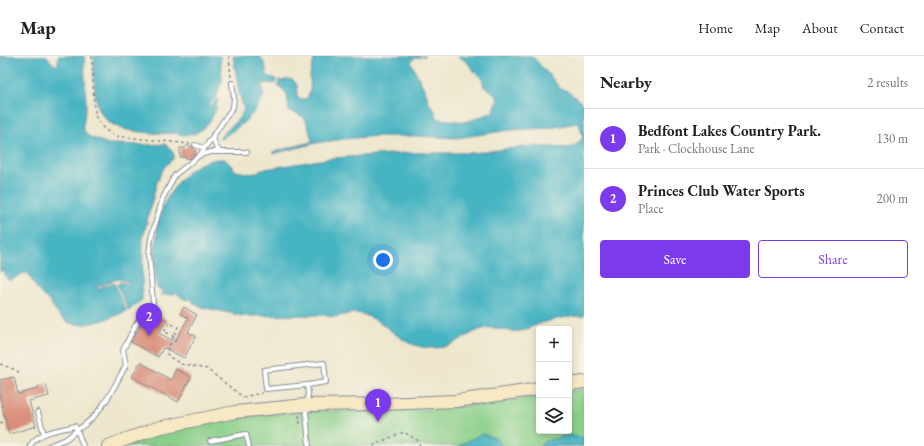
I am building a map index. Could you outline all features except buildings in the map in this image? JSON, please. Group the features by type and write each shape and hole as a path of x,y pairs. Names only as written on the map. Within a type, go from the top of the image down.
{"main road":[{"path":"572,384 584,382"},
{"path":"108,446 157,428 235,412 306,405 456,401 536,389"}],"lane":[{"path":"48,446 66,439 77,430 87,425 102,407 126,365 123,350 136,324 150,308 152,303 149,253 151,238 163,198 175,175 200,155 233,107 234,98 232,83"},
{"path":"213,135 216,148 221,152"},
{"path":"195,145 204,148"},
{"path":"200,155 211,152 247,152"},
{"path":"324,363 326,382 307,385 266,389 264,370 324,363"},
{"path":"307,385 308,393 306,405 309,446"},
{"path":"38,412 44,434"},
{"path":"30,446 32,442 44,434 75,426 83,446"},
{"path":"210,441 246,434 249,446"}],"path":[{"path":"92,56 94,106 96,117 104,129 115,136 195,145"},
{"path":"229,56 232,83"},
{"path":"174,336 164,331 169,323 178,327 174,336 166,353 181,364 207,369 243,397 261,394 266,389"},
{"path":"0,364 22,374"},
{"path":"0,423 6,421"},
{"path":"373,446 404,432 420,442 419,446"}],"green space":[{"path":"584,389 584,446 124,446 196,425 246,417 296,412 428,409 484,404 536,396 536,434 572,434 572,391"}],"water":[{"path":"0,56 47,56 51,62 57,66 58,56 84,56 86,105 83,126 84,131 88,136 108,144 165,144 171,149 174,155 173,159 165,166 156,185 143,238 142,300 128,310 117,284 120,282 129,284 130,282 118,279 97,286 99,290 101,290 100,287 114,283 126,311 112,317 86,324 70,323 59,315 48,300 39,292 28,273 24,273 9,281 3,273 5,271 4,269 0,272"},
{"path":"94,56 220,56 222,80 217,97 208,105 210,106 218,99 214,114 199,131 185,135 177,133 152,133 127,130 113,125 102,114 96,100"},
{"path":"233,56 260,56 265,65 267,75 276,79 275,84 263,84 262,88 264,95 256,109 240,125 221,139 219,138 240,117 244,110 239,92"},
{"path":"315,56 425,56 414,58 411,62 427,95 428,102 434,109 437,118 440,119 466,122 491,113 498,99 492,91 484,87 482,77 475,72 467,62 458,56 532,56 561,89 568,91 584,105 584,316 556,319 519,331 486,328 454,343 435,348 413,345 374,319 365,315 354,313 334,317 323,315 243,316 202,307 194,304 191,298 189,300 184,299 175,292 174,294 161,295 162,290 157,288 155,262 158,220 170,193 188,172 202,163 225,159 236,171 251,174 265,169 333,158 405,153 474,153 532,146 567,148 574,146 583,138 580,126 577,123 550,128 510,130 457,138 378,136 344,139 316,143 273,154 273,152 311,142 312,139 305,119 289,111 287,94 278,85 279,80 293,80 297,85 297,97 306,99 310,91 310,74"},
{"path":"482,434 498,439 501,446 458,446"},
{"path":"568,435 584,438 584,446 540,446 543,442"}],"place":[{"name":"Princes Club Water Sports","path":"149,336"},
{"name":"Bedfont Lakes Country Park.","path":"378,422"}]}
